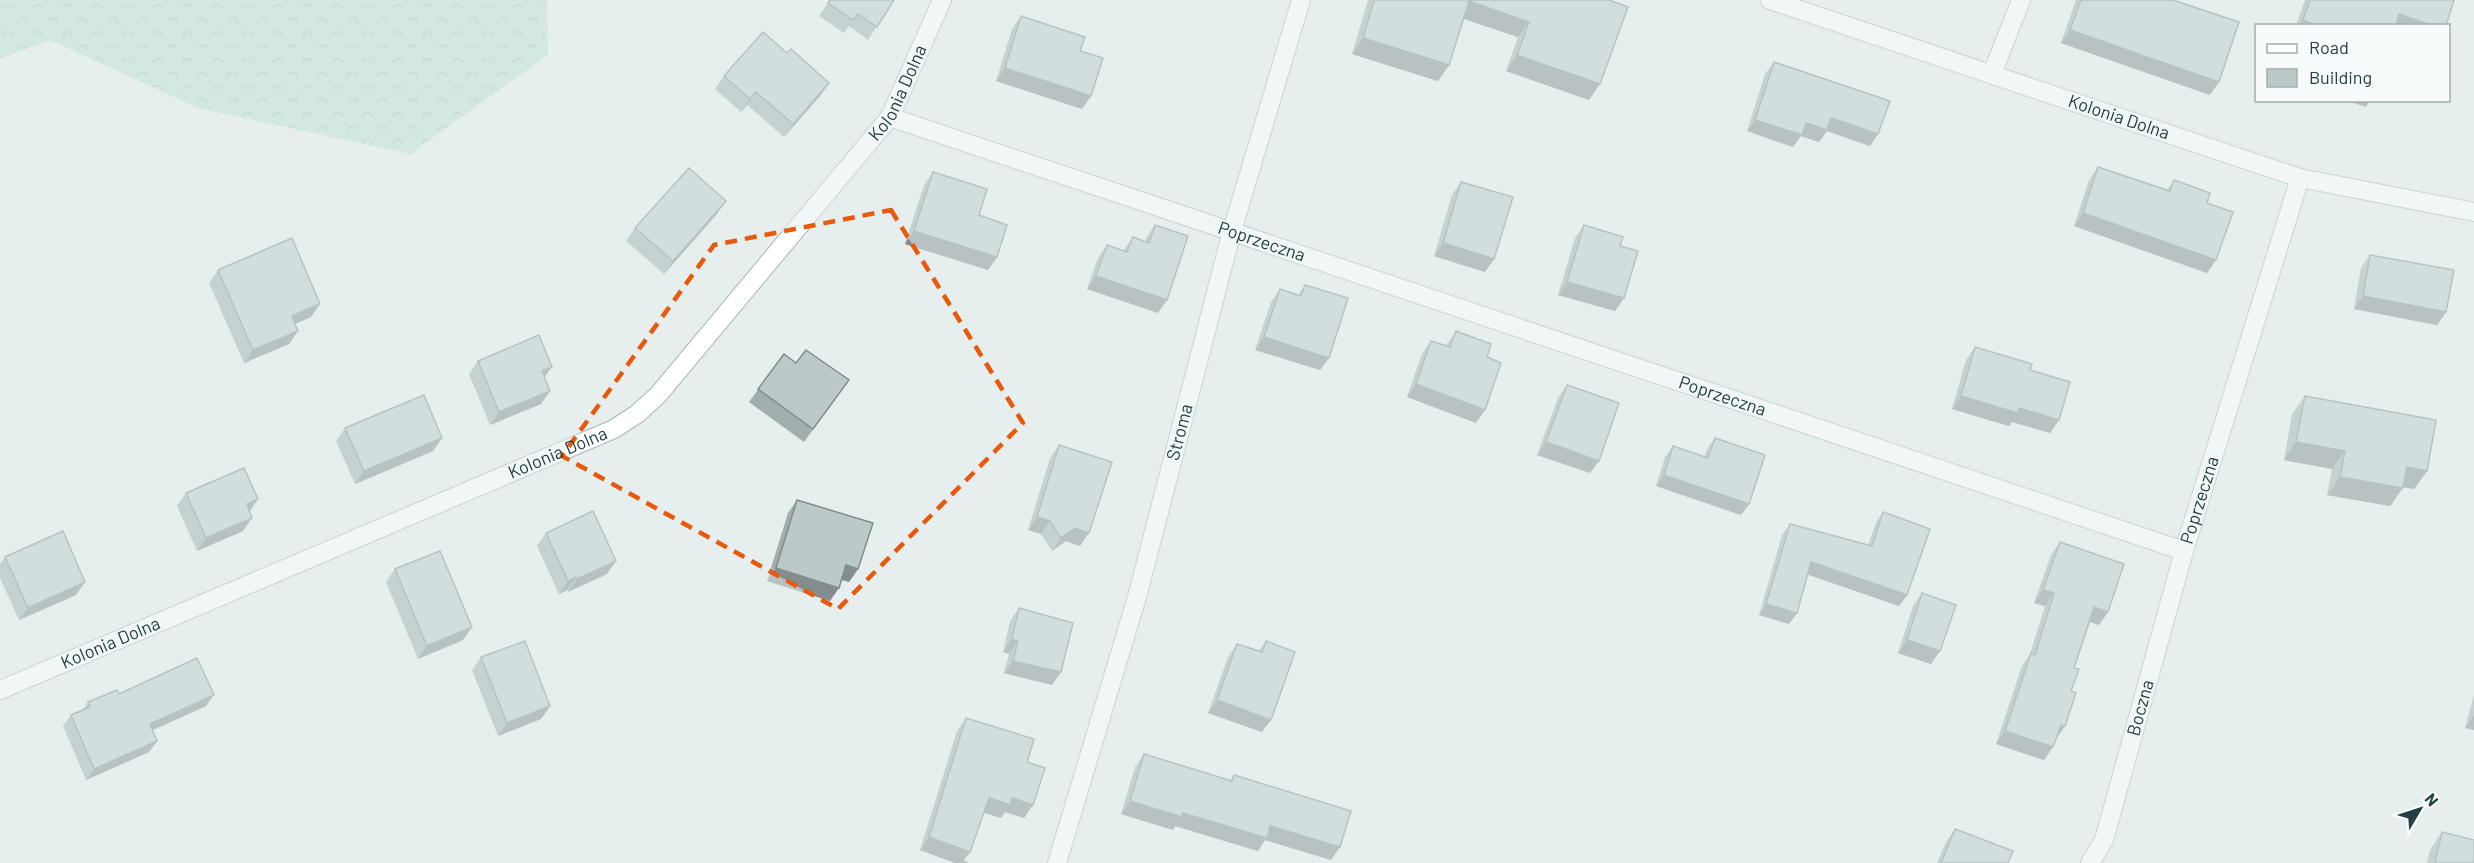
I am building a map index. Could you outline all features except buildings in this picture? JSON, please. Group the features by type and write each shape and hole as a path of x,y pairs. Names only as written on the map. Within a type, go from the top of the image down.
{"street":[{"name":"Kolonia Dolna","path":"0,690 614,429 637,414 658,394 890,117 942,0"},
{"name":"Stroma","path":"1057,863 1137,597 1232,231 1300,0"},
{"name":"Kolonia Dolna","path":"1770,0 2300,178 2474,212"},
{"path":"1992,74 2021,0"},
{"name":"Poprzeczna","path":"890,117 2184,551 2300,178"},
{"name":"Boczna","path":"2090,863 2104,840 2184,551"}],"highlighted area":[{"path":"891,210 1023,423 838,609 562,456 714,245"}],"green space":[{"path":"0,0 547,0 548,55 410,154 198,108 50,40 0,59"}]}
